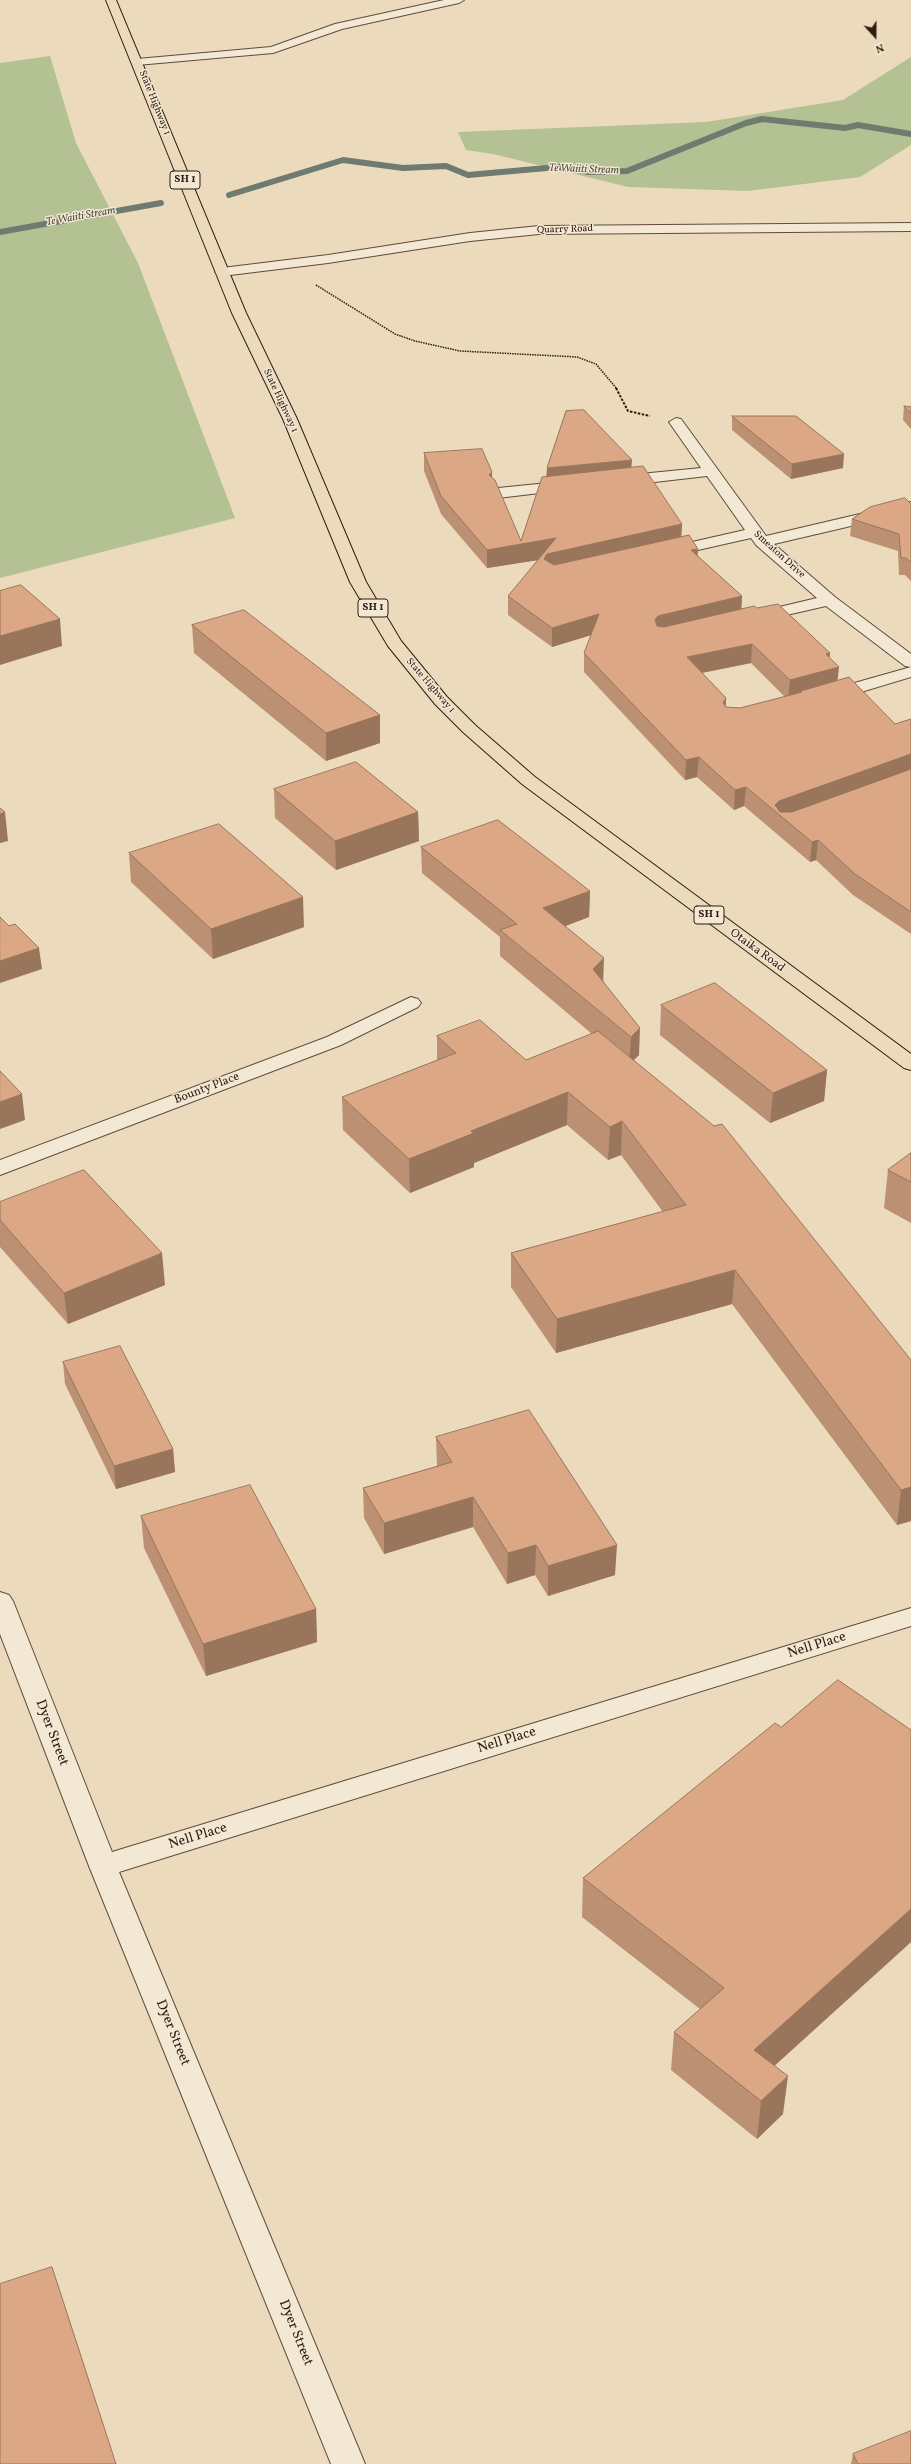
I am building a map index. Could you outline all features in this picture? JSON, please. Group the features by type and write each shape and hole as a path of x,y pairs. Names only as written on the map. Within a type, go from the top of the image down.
{"highway":[{"name":"State Highway 1","path":"111,0 222,272 289,418 331,522 358,581 380,622 418,675 453,712 509,764"},
{"name":"Otaika Road","path":"509,764 614,846 911,1064"}],"street":[{"path":"137,62 273,50 339,26 459,0"},
{"name":"Quarry Road","path":"222,272 328,260 470,237 540,230 911,227"},
{"name":"Smeaton Drive","path":"676,422 758,537 829,600 907,654"},
{"path":"601,483 711,471"},
{"path":"498,493 586,484"},
{"path":"649,556 758,537 911,507"},
{"path":"740,621 829,600"},
{"path":"816,700 911,672"},
{"name":"Bounty Place","path":"0,1168 334,1041 411,1003"},
{"name":"Dyer Street","path":"0,1601 104,1866 348,2464"},
{"name":"Nell Place","path":"104,1866 911,1617"}],"path":[{"path":"315,284 395,334 415,341 460,351 577,357 596,364 614,384 628,411 676,422"}],"green space":[{"path":"50,56 76,143 138,263 235,518 0,578 0,63"},
{"path":"911,57 911,145 860,177 748,191 628,187 493,154 466,150 458,132 706,122 843,100"}],"building":[{"path":"904,406 911,407 911,413"},
{"path":"584,410 632,460 547,468 566,411"},
{"path":"732,416 796,416 844,454 792,464"},
{"path":"482,449 492,472 489,475 495,480 521,541 542,477 643,466 682,524 547,554 544,559 554,565 689,535 698,549 691,550 742,596 658,616 655,620 657,626 664,627 754,606 757,608 778,604 830,653 826,654 839,667 790,680 752,644 687,657 726,698 723,703 726,707 740,708 802,692 801,691 849,677 895,724 911,719 911,754 779,801 775,805 780,812 792,812 911,769 911,912 855,874 818,840 812,842 746,787 735,790 699,757 686,760 584,653 599,614 552,628 508,596 556,538 487,550 441,496 424,453"},
{"path":"905,498 911,504 911,562 906,558 901,558 899,534 852,519 870,507"},
{"path":"21,585 60,619 0,636 0,591"},
{"path":"244,610 380,715 326,733 192,625"},
{"path":"356,762 418,812 335,841 274,789"},
{"path":"0,808 5,812 0,814"},
{"path":"498,820 590,891 543,908 604,958 593,969 640,1028 631,1037 500,930 517,924 421,847"},
{"path":"219,824 303,897 211,929 129,853"},
{"path":"0,917 9,926 15,924 39,948 0,961"},
{"path":"715,983 827,1070 773,1093 661,1005"},
{"path":"480,1020 526,1060 598,1031 714,1126 722,1124 911,1360 911,1487 901,1490 735,1270 557,1319 511,1253 686,1205 622,1121 610,1127 568,1092 471,1131 474,1133 409,1159 342,1097 456,1053 437,1036"},
{"path":"0,1071 22,1094 0,1102"},
{"path":"911,1153 911,1182 888,1170"},
{"path":"84,1170 162,1253 64,1293 0,1220 0,1202"},
{"path":"120,1346 173,1449 114,1466 63,1362"},
{"path":"529,1410 617,1545 548,1566 536,1545 508,1553 473,1497 384,1523 363,1488 452,1462 436,1437"},
{"path":"250,1485 316,1609 203,1644 141,1516"},
{"path":"838,1680 911,1730 911,1909 754,2050 788,2076 761,2101 674,2032 724,1988 583,1878 775,1723 781,1727"},
{"path":"52,2267 116,2464 0,2464 0,2284"},
{"path":"911,2431 911,2464 858,2464 853,2454"}],"waterway":[{"name":"Te Waiiti Stream","path":"229,195 343,160 403,168 446,166 468,175 558,167 589,172 627,171 746,123 762,119 845,128 858,125 911,134"},
{"name":"Te Waiiti Stream","path":"0,232 161,203"}]}
